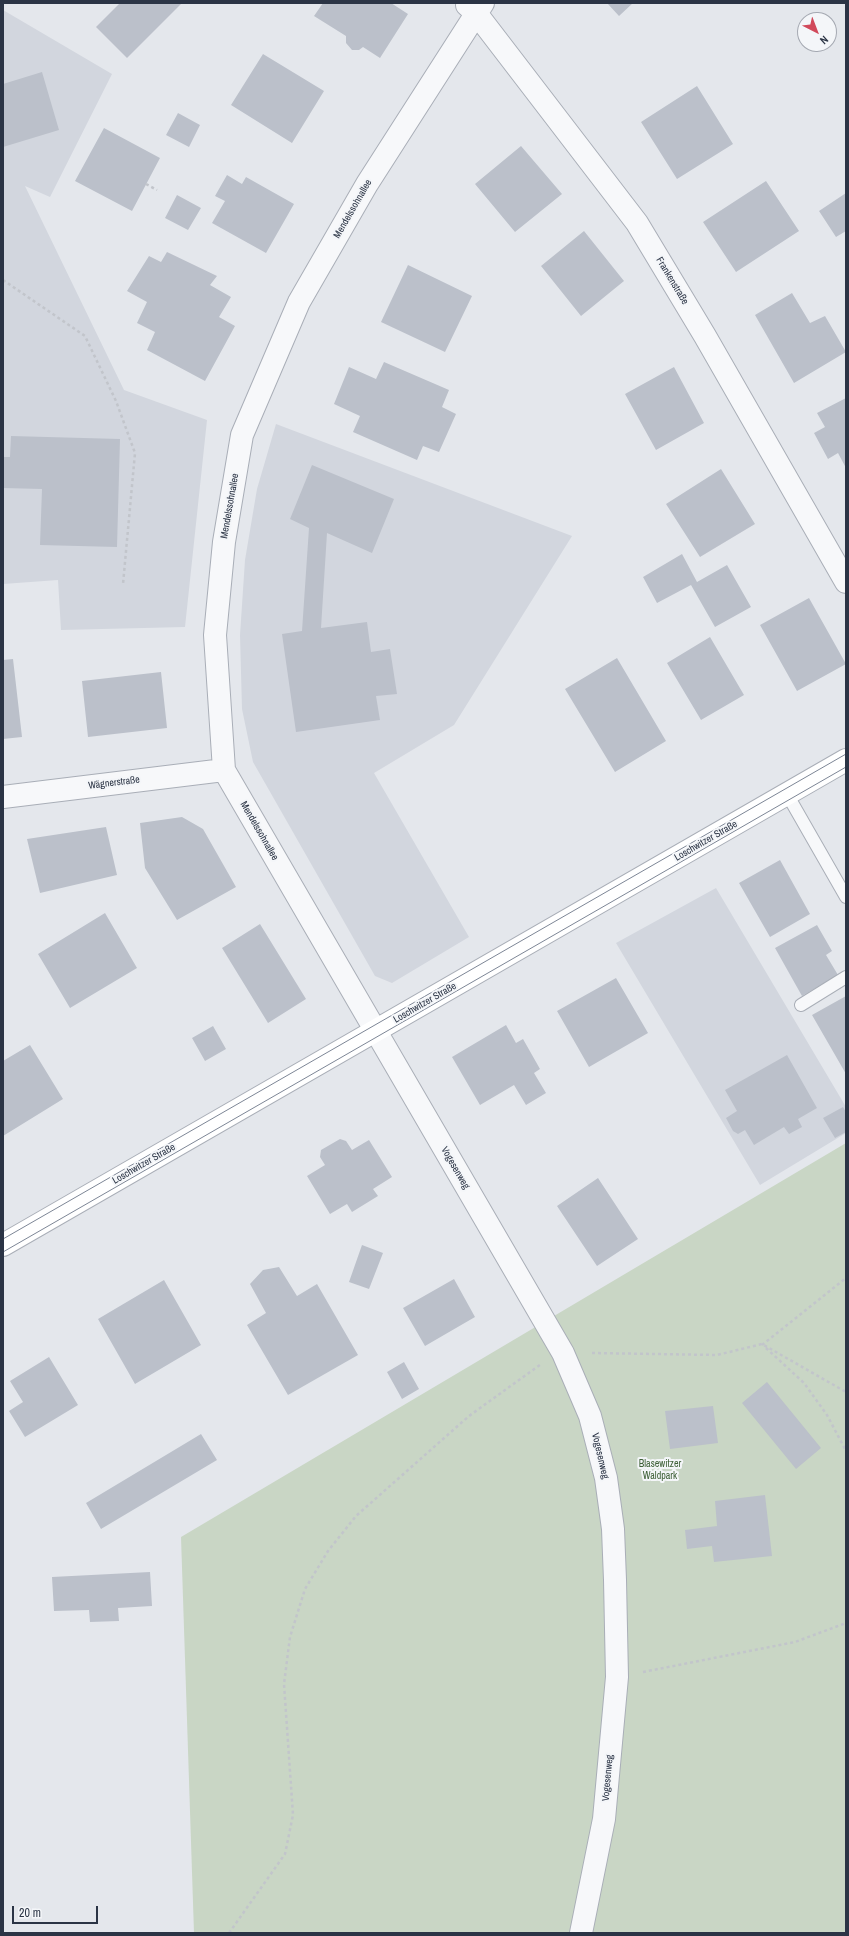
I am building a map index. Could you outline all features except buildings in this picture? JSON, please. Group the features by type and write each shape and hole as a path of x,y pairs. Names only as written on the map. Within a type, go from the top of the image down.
{"street":[{"name":"Frankenstraße","path":"475,6 637,223 705,336 846,582"},
{"name":"Mendelssohnallee","path":"376,1032 224,770 215,635 224,542 242,435 299,302 367,184 475,6"},
{"name":"Loschwitzer Straße","path":"3,1244 376,1032 846,760"},
{"name":"Wägnerstraße","path":"3,797 224,770"},
{"name":"Vogesenweg","path":"376,1032 563,1353 590,1416 606,1478 613,1528 617,1677 604,1819 581,1933"}],"lane":[{"path":"787,794 846,897"},
{"path":"801,1005 846,977"}],"path":[{"path":"146,184 157,190"},
{"path":"3,280 85,336 116,401 135,453 123,584"},
{"path":"229,1933 285,1854 292,1815 284,1684 290,1637 305,1589 328,1551 362,1511 469,1416 534,1368 563,1353 717,1355 762,1344 846,1278"},
{"path":"762,1344 846,1392"},
{"path":"762,1344 804,1383 827,1415 846,1451"},
{"path":"617,1677 795,1642 846,1623"}],"shaded area":[{"path":"3,10 112,74 50,197 25,186 124,390 207,420 185,627 61,630 58,580 3,584"},
{"path":"276,424 572,536 454,725 374,773 469,937 392,983 375,976 253,762 242,709 240,635 245,560 257,489"},
{"path":"716,888 846,1107 846,1133 760,1185 616,943"}],"green space":[{"name":"Blasewitzer Waldpark","path":"846,1143 846,1933 194,1933 181,1537"}],"tram line":[{"path":"3,1239 846,754"},
{"path":"3,1252 846,767"}]}
